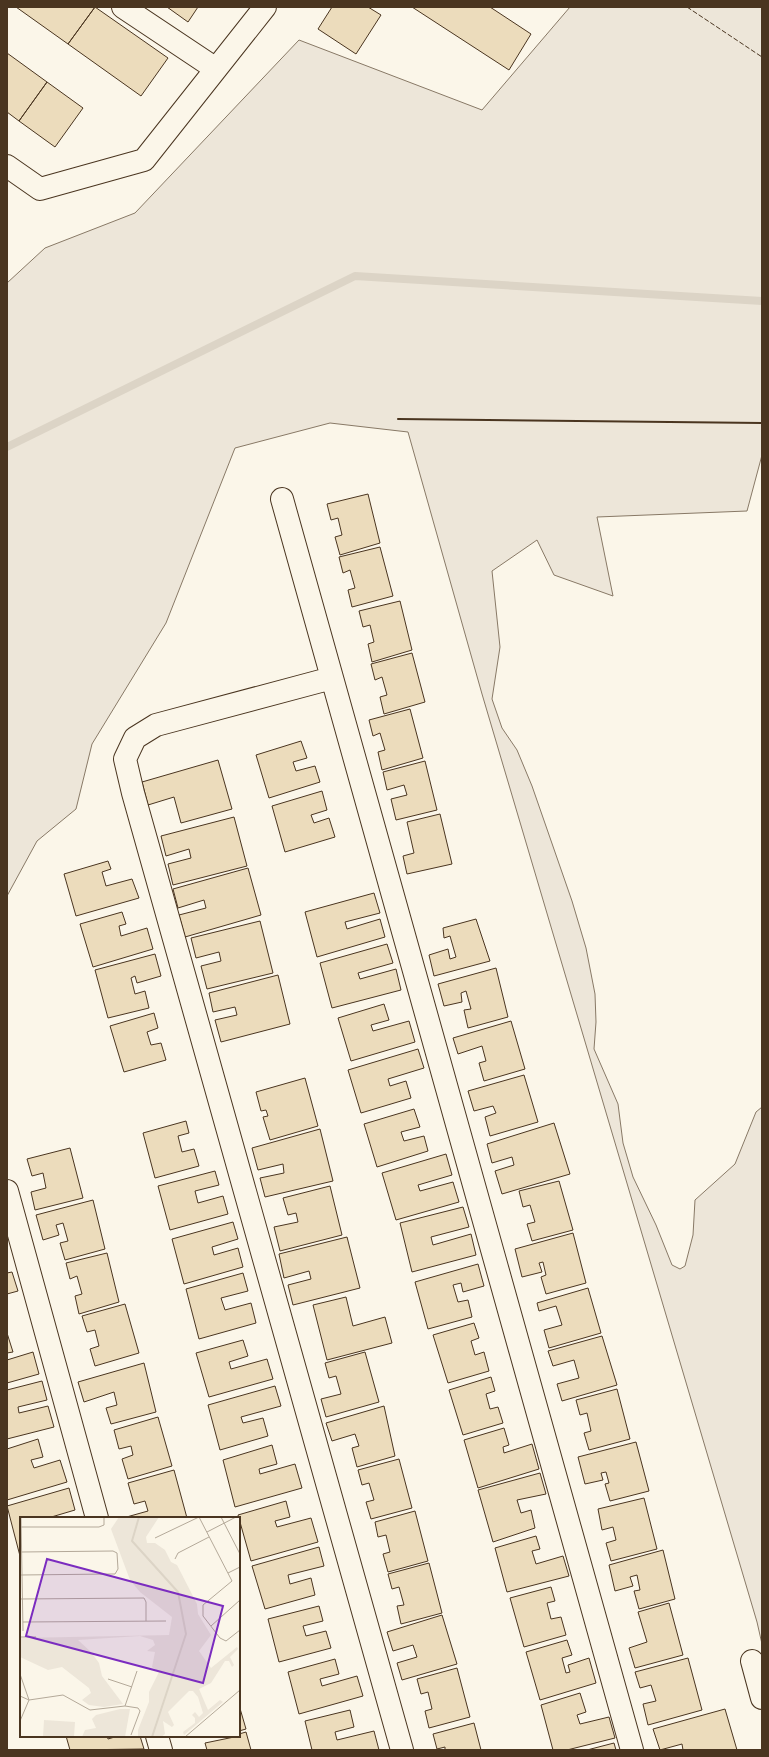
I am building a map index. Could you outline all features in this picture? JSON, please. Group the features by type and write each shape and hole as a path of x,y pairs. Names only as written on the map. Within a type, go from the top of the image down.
{"lane":[{"path":"123,7 216,69"},
{"path":"7,166 40,189 144,160 264,7"},
{"path":"282,499 632,1750"},
{"path":"332,678 156,725 135,738 125,759 135,800 402,1750"},
{"path":"7,1191 97,1517"},
{"path":"752,1661 762,1698"},
{"path":"157,1737 161,1750"}],"shaded area":[{"path":"570,7 762,7 762,455 747,511 597,517 613,596 554,575 537,540 492,571 500,647 492,699 502,728 517,750 532,786 572,901 586,948 595,994 596,1022 594,1049 618,1104 623,1143 633,1177 656,1225 672,1265 680,1269 685,1266 693,1235 695,1200 735,1164 756,1112 762,1107 762,1644 757,1622 482,694 408,432 330,423 235,448 166,623 92,744 76,809 37,841 7,896 7,283 45,248 135,213 299,40 482,110"}],"building":[{"path":"16,7 95,7 68,44"},
{"path":"95,7 168,58 141,96 68,44"},
{"path":"167,7 198,7 188,22"},
{"path":"332,7 368,7 381,15 356,54 318,29"},
{"path":"412,7 490,7 531,34 509,70"},
{"path":"7,53 47,82 19,121 7,112"},
{"path":"47,82 83,108 55,147 19,121"},
{"path":"368,494 380,543 340,555 335,537 342,535 338,518 331,520 327,504"},
{"path":"380,547 393,596 352,607 348,590 355,588 350,570 343,573 339,557"},
{"path":"400,601 412,650 372,662 368,644 374,642 370,625 363,627 359,611"},
{"path":"412,653 425,702 384,714 380,697 387,695 382,677 375,680 371,664"},
{"path":"410,709 423,758 382,770 378,752 385,750 380,733 373,736 369,720"},
{"path":"301,741 307,758 293,762 296,771 315,766 320,782 269,798 256,755"},
{"path":"218,760 232,809 181,823 174,797 148,805 142,782"},
{"path":"425,761 437,810 396,820 391,799 407,795 404,785 387,790 383,772"},
{"path":"322,791 327,810 311,815 314,823 329,818 335,837 285,852 272,806"},
{"path":"440,814 452,864 407,874 403,856 414,853 407,822"},
{"path":"234,817 247,866 173,885 168,864 191,858 189,849 166,856 161,836"},
{"path":"108,861 111,869 102,872 106,886 132,879 139,898 76,916 64,874"},
{"path":"248,868 261,915 185,937 179,915 206,908 204,900 178,908 173,889"},
{"path":"374,893 380,913 345,922 347,929 380,919 385,937 317,957 305,912"},
{"path":"122,912 126,924 119,926 121,936 147,928 153,949 93,967 80,924"},
{"path":"476,919 490,961 434,976 429,955 448,949 450,959 456,957 450,936 444,938 443,928"},
{"path":"260,921 273,973 207,989 201,966 221,961 219,952 196,958 191,938"},
{"path":"387,944 393,963 358,973 360,979 396,969 401,990 332,1008 320,963"},
{"path":"155,954 161,976 137,983 135,976 131,978 135,994 145,991 149,1008 108,1018 95,970"},
{"path":"496,968 508,1017 468,1028 464,1010 471,1009 466,991 461,993 462,1002 444,1006 438,984"},
{"path":"278,975 290,1024 221,1042 215,1020 237,1015 235,1007 213,1012 209,993"},
{"path":"384,1004 389,1020 371,1025 373,1031 409,1021 415,1042 351,1061 338,1018"},
{"path":"154,1013 158,1028 147,1032 151,1045 161,1043 166,1060 124,1072 110,1026"},
{"path":"511,1021 525,1069 484,1081 479,1063 486,1061 482,1046 458,1054 453,1038"},
{"path":"418,1049 424,1068 388,1079 390,1086 406,1081 411,1098 361,1113 348,1070"},
{"path":"524,1075 538,1122 490,1136 485,1117 496,1113 493,1106 474,1111 468,1091"},
{"path":"305,1078 318,1126 270,1140 263,1117 268,1116 266,1110 261,1111 256,1092"},
{"path":"414,1109 420,1127 401,1132 404,1141 424,1136 428,1151 377,1167 364,1124"},
{"path":"186,1121 189,1133 178,1136 182,1152 194,1149 199,1166 155,1178 143,1133"},
{"path":"554,1123 570,1174 502,1194 495,1171 514,1165 512,1157 492,1163 487,1144"},
{"path":"320,1129 333,1181 265,1197 260,1178 284,1173 283,1164 258,1170 252,1148"},
{"path":"70,1148 83,1198 35,1210 31,1192 46,1188 43,1173 32,1176 27,1159"},
{"path":"446,1154 452,1175 418,1185 420,1191 453,1182 459,1202 396,1220 382,1173"},
{"path":"215,1171 219,1185 195,1191 198,1203 223,1196 228,1214 170,1230 158,1186"},
{"path":"559,1181 573,1230 532,1241 527,1224 535,1222 530,1205 523,1207 519,1191"},
{"path":"330,1186 342,1235 280,1251 274,1227 298,1222 296,1213 288,1215 283,1198"},
{"path":"93,1200 105,1249 65,1260 60,1243 68,1241 63,1223 56,1225 59,1235 43,1240 36,1215"},
{"path":"463,1207 469,1227 431,1237 433,1245 471,1234 476,1255 412,1272 400,1223"},
{"path":"233,1222 238,1239 212,1247 214,1255 238,1248 243,1267 184,1284 172,1239"},
{"path":"573,1233 586,1283 546,1294 541,1277 546,1275 543,1262 539,1263 542,1272 522,1277 515,1249"},
{"path":"347,1237 360,1288 293,1305 288,1285 311,1279 309,1271 284,1278 279,1254"},
{"path":"107,1253 119,1302 79,1314 75,1296 82,1294 77,1276 70,1279 66,1263"},
{"path":"478,1264 484,1286 463,1292 461,1283 453,1285 458,1302 468,1300 472,1317 428,1329 415,1282"},
{"path":"12,1272 18,1291 7,1294 7,1273"},
{"path":"243,1273 248,1291 221,1298 225,1310 251,1303 256,1323 199,1339 186,1289"},
{"path":"588,1288 601,1333 549,1348 544,1330 562,1325 556,1306 539,1311 537,1303"},
{"path":"346,1297 353,1326 385,1317 392,1343 327,1360 313,1305"},
{"path":"125,1304 139,1353 95,1366 90,1349 99,1346 95,1330 87,1332 82,1316"},
{"path":"474,1323 479,1338 471,1341 475,1355 484,1352 489,1371 448,1383 433,1335"},
{"path":"7,1333 13,1352 7,1353"},
{"path":"602,1336 617,1385 562,1401 557,1384 579,1378 574,1360 553,1366 548,1351"},
{"path":"243,1340 248,1356 229,1362 231,1369 267,1359 273,1379 209,1397 196,1353"},
{"path":"33,1352 39,1374 7,1383 7,1360"},
{"path":"365,1352 379,1402 326,1417 321,1399 341,1394 336,1376 329,1378 325,1363"},
{"path":"144,1363 156,1412 111,1424 106,1408 117,1405 114,1392 84,1402 78,1382"},
{"path":"491,1377 495,1391 486,1394 490,1409 498,1407 503,1423 463,1435 449,1390"},
{"path":"42,1381 47,1400 18,1407 19,1413 48,1406 54,1427 7,1439 7,1390"},
{"path":"275,1386 281,1406 241,1417 243,1423 263,1418 268,1436 220,1450 208,1405"},
{"path":"617,1389 630,1439 589,1450 584,1433 591,1431 587,1413 580,1415 576,1400"},
{"path":"384,1406 395,1456 357,1467 352,1448 359,1446 355,1434 332,1441 326,1423"},
{"path":"158,1417 172,1466 128,1479 122,1459 133,1455 131,1446 119,1449 114,1430"},
{"path":"504,1428 509,1445 503,1447 504,1453 532,1444 539,1469 478,1488 464,1440"},
{"path":"38,1439 43,1457 31,1460 34,1468 60,1460 67,1482 7,1500 7,1449"},
{"path":"636,1442 649,1491 610,1501 605,1484 609,1483 606,1472 601,1473 603,1480 585,1484 578,1457"},
{"path":"272,1445 277,1464 259,1469 260,1474 295,1464 302,1488 235,1507 223,1460"},
{"path":"399,1459 412,1508 371,1519 366,1502 374,1500 369,1483 362,1485 358,1470"},
{"path":"174,1470 187,1517 127,1517 148,1511 145,1501 134,1504 128,1483"},
{"path":"540,1473 546,1494 517,1500 521,1513 531,1510 535,1528 493,1542 478,1490"},
{"path":"69,1488 75,1510 51,1517 20,1517 20,1556 7,1506"},
{"path":"644,1498 657,1549 611,1561 606,1543 616,1540 613,1527 602,1530 598,1509"},
{"path":"286,1501 290,1517 275,1521 277,1527 311,1518 318,1542 251,1561 240,1522 240,1517 238,1515"},
{"path":"415,1511 428,1561 388,1572 383,1554 390,1552 386,1535 378,1537 375,1522"},
{"path":"536,1536 540,1549 532,1551 536,1564 563,1556 569,1576 507,1592 495,1548"},
{"path":"319,1547 324,1566 288,1575 290,1584 311,1578 315,1595 265,1609 252,1566"},
{"path":"663,1550 675,1599 639,1609 634,1591 640,1590 637,1575 630,1577 633,1586 615,1591 609,1565"},
{"path":"429,1563 442,1613 401,1624 397,1606 404,1605 399,1587 392,1589 388,1574"},
{"path":"551,1587 555,1601 547,1603 551,1619 561,1617 566,1635 524,1647 510,1598"},
{"path":"669,1603 683,1655 635,1668 629,1648 647,1642 638,1612"},
{"path":"319,1606 323,1621 303,1626 306,1636 326,1631 331,1648 279,1662 268,1619"},
{"path":"442,1615 457,1664 402,1680 397,1663 417,1657 413,1645 393,1651 387,1632"},
{"path":"567,1640 572,1655 562,1658 566,1673 570,1672 568,1665 589,1658 596,1683 540,1700 526,1652"},
{"path":"688,1658 702,1710 648,1725 643,1704 656,1701 651,1685 640,1688 635,1672"},
{"path":"335,1659 339,1674 320,1679 322,1686 357,1676 363,1696 299,1714 288,1672"},
{"path":"457,1668 470,1717 429,1728 425,1711 432,1709 428,1692 421,1694 417,1679"},
{"path":"580,1693 586,1712 577,1715 580,1724 609,1717 615,1738 567,1750 553,1750 541,1705"},
{"path":"240,1708 246,1729 240,1731"},
{"path":"725,1709 737,1750 683,1750 682,1744 660,1750 653,1729"},
{"path":"350,1710 354,1727 335,1732 337,1740 374,1731 379,1750 312,1750 305,1721"},
{"path":"474,1723 481,1750 445,1750 445,1747 437,1749 433,1734"},
{"path":"246,1732 251,1750 207,1750 205,1743 240,1737 240,1734"},
{"path":"66,1737 107,1737 108,1739 115,1737 140,1737 144,1749 70,1750"},
{"path":"614,1743 616,1750 587,1750"}],"waterway":[{"path":"7,447 355,276 762,301"}],"fence":[{"path":"687,7 762,57"}],"wall":[{"path":"398,419 762,423"}]}
